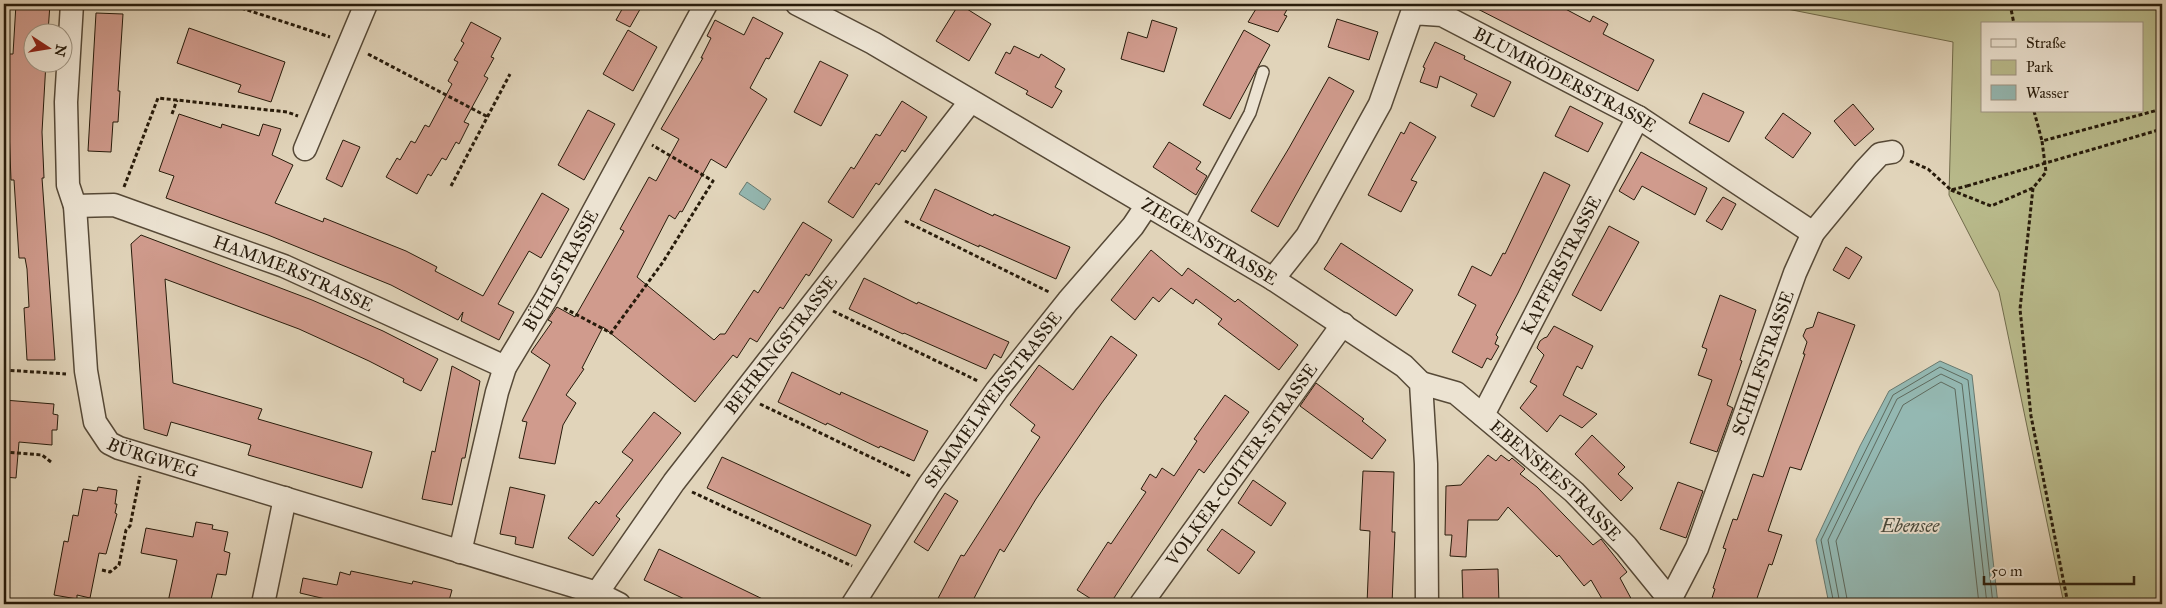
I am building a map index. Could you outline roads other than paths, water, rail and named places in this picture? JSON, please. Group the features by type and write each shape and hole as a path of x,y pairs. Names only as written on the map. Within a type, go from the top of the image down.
{"street":[{"name":"BÜRGWEG","path":"72,4 66,102 68,185 75,206 86,371 95,422 109,443 145,456 597,593"},
{"path":"305,149 315,121 366,4"},
{"name":"BÜHLSTRASSE","path":"460,552 497,392 505,367 546,299 706,4"},
{"name":"ZIEGENSTRASSE","path":"797,4 873,43 970,102 1273,279 1404,366 1420,383"},
{"name":"BLUMRÖDERSTRASSE","path":"1273,279 1306,236 1380,104 1410,8 1442,15 1638,117 1813,233"},
{"name":"BEHRINGSTRASSE","path":"597,593 674,482 970,102"},
{"name":"KAPFERSTRASSE","path":"1483,414 1638,117"},
{"name":"SCHILFSTRASSE","path":"1670,602 1697,548 1795,273 1813,233 1880,154 1892,152"},
{"name":"HAMMERSTRASSE","path":"75,206 114,205 284,266 505,367"},
{"name":"SEMMELWEISSTRASSE","path":"853,604 930,485 997,390 1068,301 1133,226 1147,206"},
{"name":"VOLKER-COITER-STRASSE","path":"1141,604 1343,324"},
{"path":"1420,383 1426,464 1426,604"},
{"name":"EBENSEESTRASSE","path":"1420,383 1456,393 1574,492 1626,546 1670,602"},
{"path":"263,604 285,498"},
{"path":"597,593 619,604"}],"lane":[{"path":"1187,229 1250,112 1263,72"}],"water":[{"path":"747,182 771,199 764,210 739,194"},
{"name":"Ebensee","path":"1940,361 1972,375 1998,604 1829,604 1816,540 1860,446 1889,391"}]}
